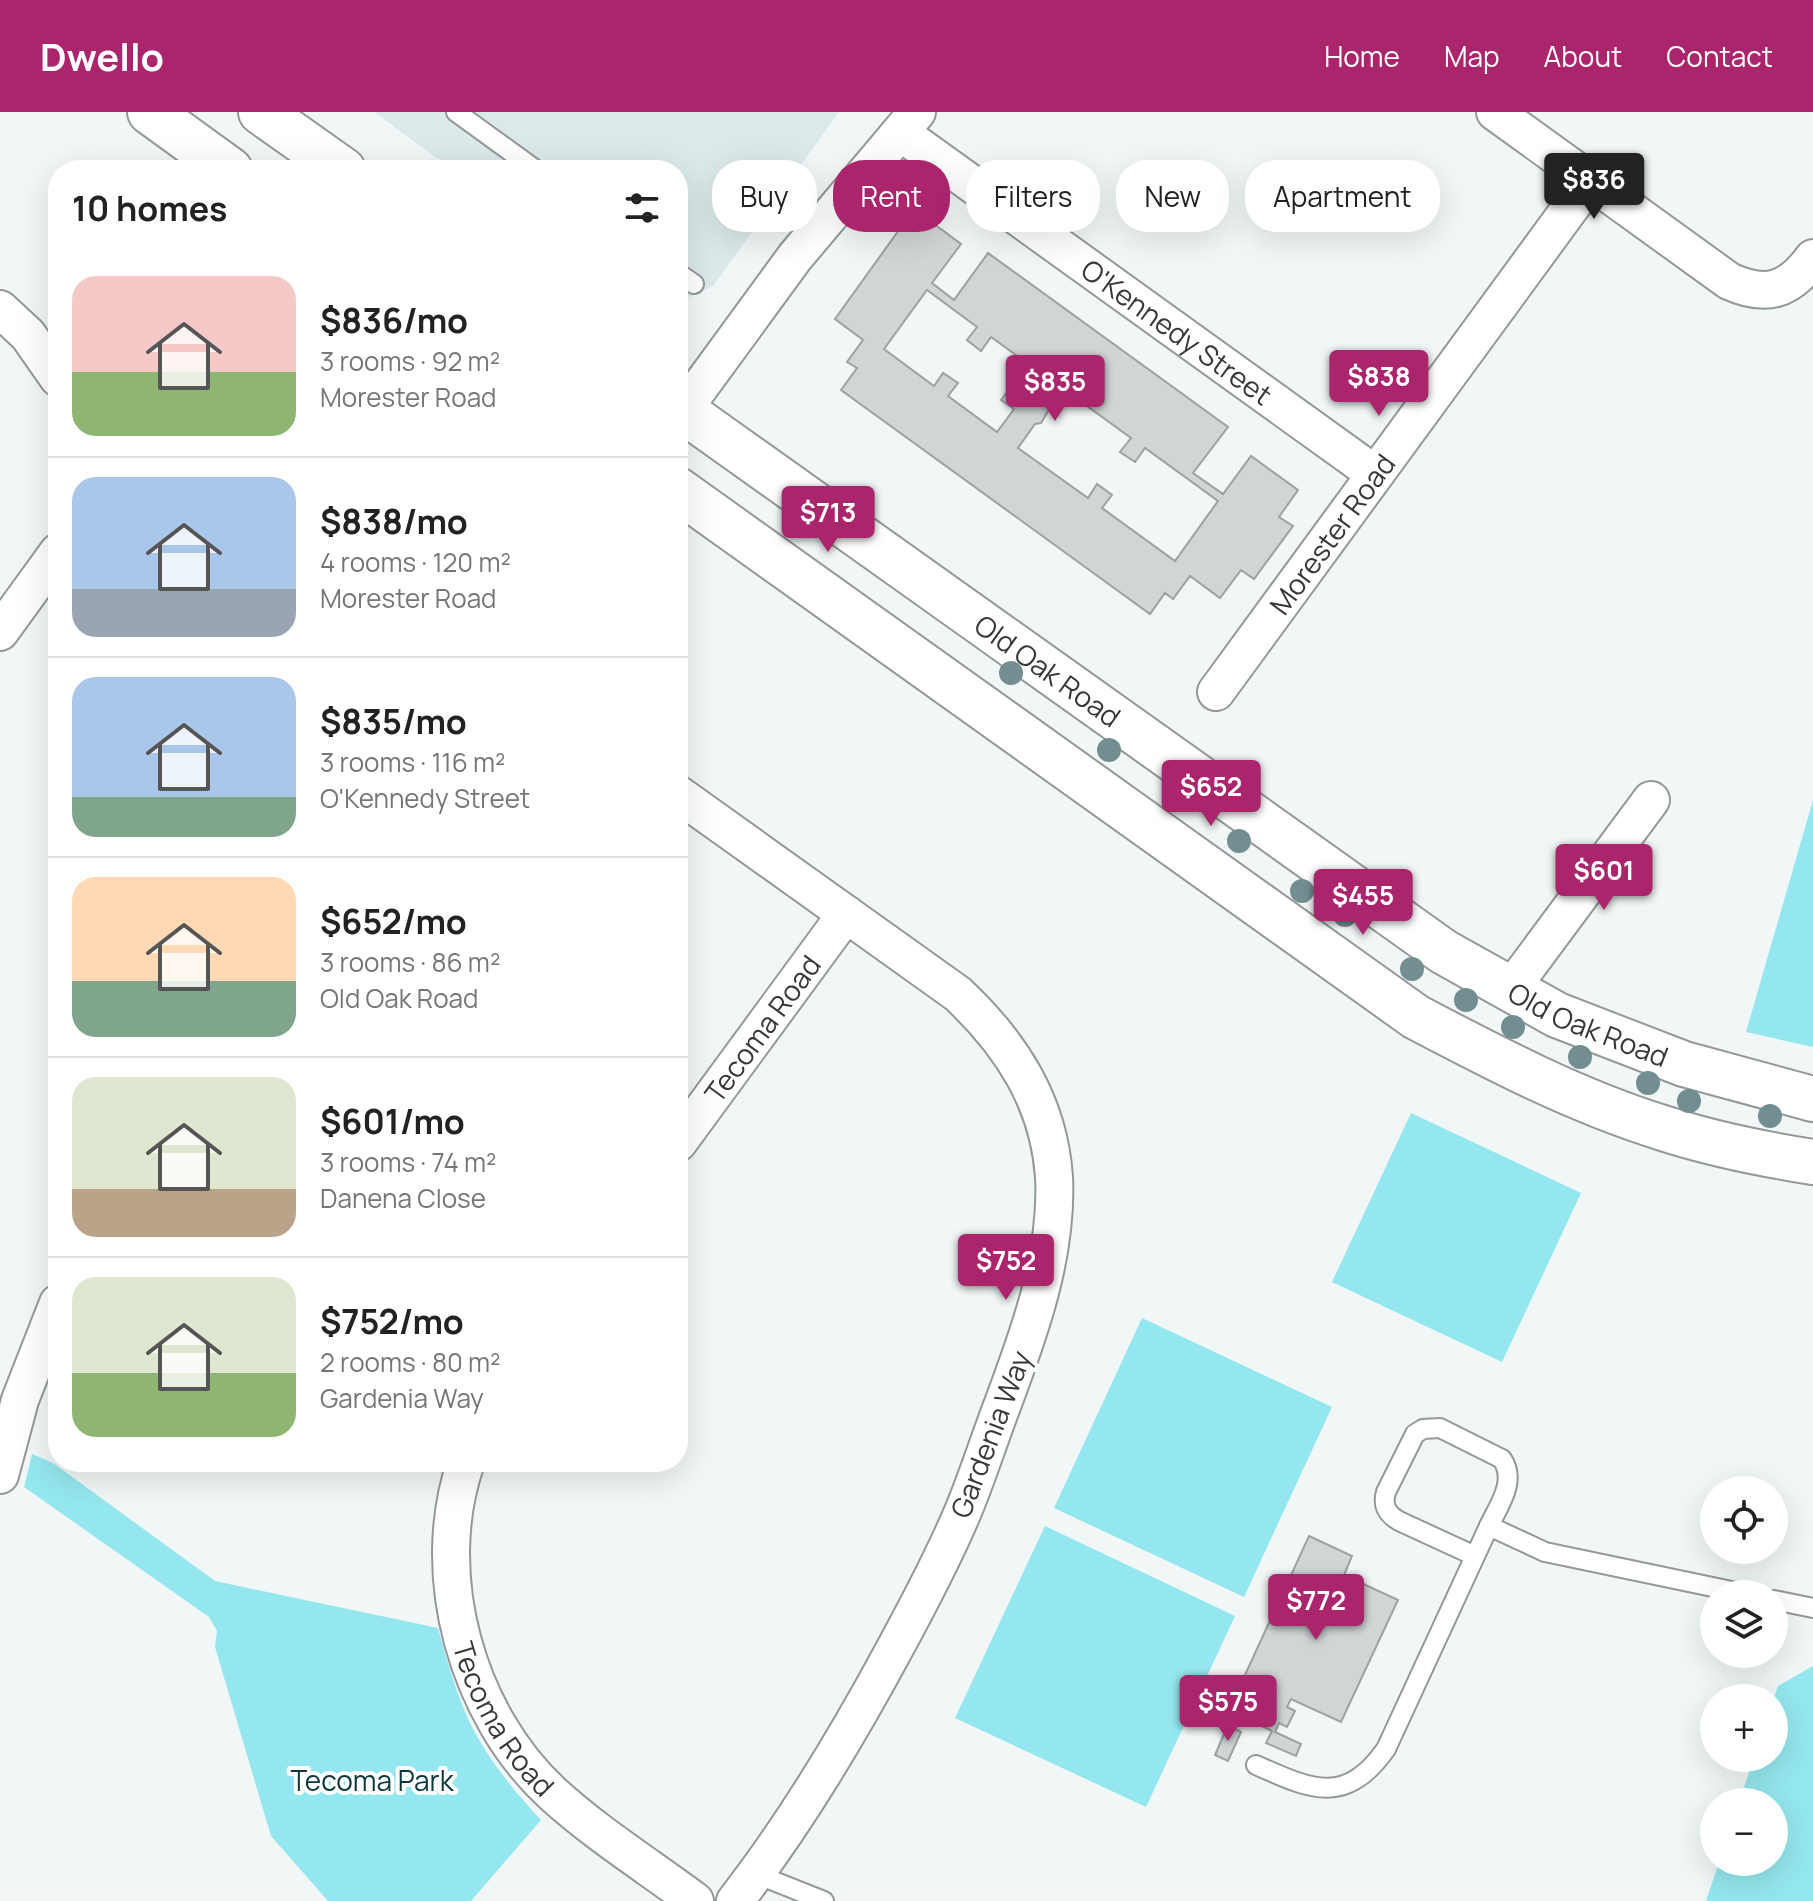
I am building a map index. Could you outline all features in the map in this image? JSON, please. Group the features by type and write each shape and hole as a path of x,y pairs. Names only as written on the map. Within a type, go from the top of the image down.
{"main road":[{"path":"150,112 216,160"},
{"path":"261,112 329,160"},
{"name":"Old Oak Road","path":"688,417 1444,952 1557,1015 1684,1064 1813,1099"},
{"path":"688,497 1416,1017 1499,1061 1648,1123 1745,1151 1813,1162"}],"street":[{"path":"1495,112 1729,281 1760,291 1776,289 1791,282 1813,258"},
{"path":"688,400 795,257 905,120"},
{"name":"O'Kennedy Street","path":"905,120 1375,474"},
{"name":"Morester Road","path":"1216,692 1590,181"},
{"path":"0,309 28,335 48,364"},
{"path":"0,632 48,566"},
{"path":"1510,990 1651,800"},
{"name":"Gardenia Way","path":"688,801 958,994 984,1019 1007,1046 1041,1111 1054,1174 1051,1239 1028,1333 963,1510 930,1582 873,1689 805,1802 745,1888"},
{"name":"Tecoma Road","path":"688,1129 846,914"},
{"path":"0,1475 10,1393 48,1322"},
{"name":"Tecoma Road","path":"464,1472 455,1509 453,1586 469,1662 484,1698 510,1743 552,1793 695,1901"}],"lane":[{"path":"456,112 522,160"},
{"path":"688,280 694,284"},
{"path":"1256,1765 1303,1786 1317,1788 1348,1783 1363,1775 1386,1749 1489,1526 1509,1477 1502,1459 1440,1428 1423,1429 1415,1434 1386,1492 1385,1509 1399,1521 1475,1556"},
{"path":"1489,1526 1545,1552 1700,1584"},
{"path":"1788,1603 1813,1608"},
{"path":"745,1888 824,1901"}],"shaded area":[{"path":"374,112 839,112 804,160 712,160 712,232 752,232 713,286 688,297 688,160 439,160"}],"green space":[{"path":"1813,800 1813,1047 1746,1032"},
{"path":"1411,1113 1581,1193 1502,1362 1332,1282"},
{"path":"1142,1318 1332,1407 1244,1597 1054,1508"},
{"name":"Tecoma Park","path":"32,1454 48,1461 48,1472 65,1472 215,1581 438,1628 456,1688 477,1736 502,1774 541,1820 471,1901 328,1901 271,1836 215,1647 217,1631 209,1617 24,1487"},
{"path":"1045,1526 1235,1616 1146,1807 955,1718"},
{"path":"1813,1666 1813,1901 1706,1901 1714,1876 1788,1876 1788,1788 1744,1788 1749,1772 1788,1772 1788,1684 1782,1684"}],"building":[{"path":"897,232 945,232 961,244 932,283 954,300 988,253 1228,427 1193,473 1223,494 1251,456 1298,490 1279,517 1293,526 1254,579 1241,570 1220,598 1190,576 1173,599 1165,593 1150,614 841,390 857,368 847,362 863,340 835,319","holes":["927,290 977,327 967,340 981,351 991,337 1041,373 1036,379 1024,369 1001,400 1014,409 997,432 948,396 958,383 943,373 934,386 884,349","1062,388 1131,438 1120,452 1135,462 1145,448 1218,501 1175,561 1102,508 1112,495 1097,484 1088,498 1018,448 1035,424 1041,423"]},
{"path":"1309,1536 1352,1556 1344,1575 1398,1600 1341,1722 1291,1699 1287,1707 1295,1711 1287,1727 1279,1723 1275,1732 1301,1744 1296,1756 1266,1743 1272,1731 1245,1718 1260,1685 1244,1677"},
{"path":"1228,1725 1241,1732 1228,1761 1215,1755"}]}
